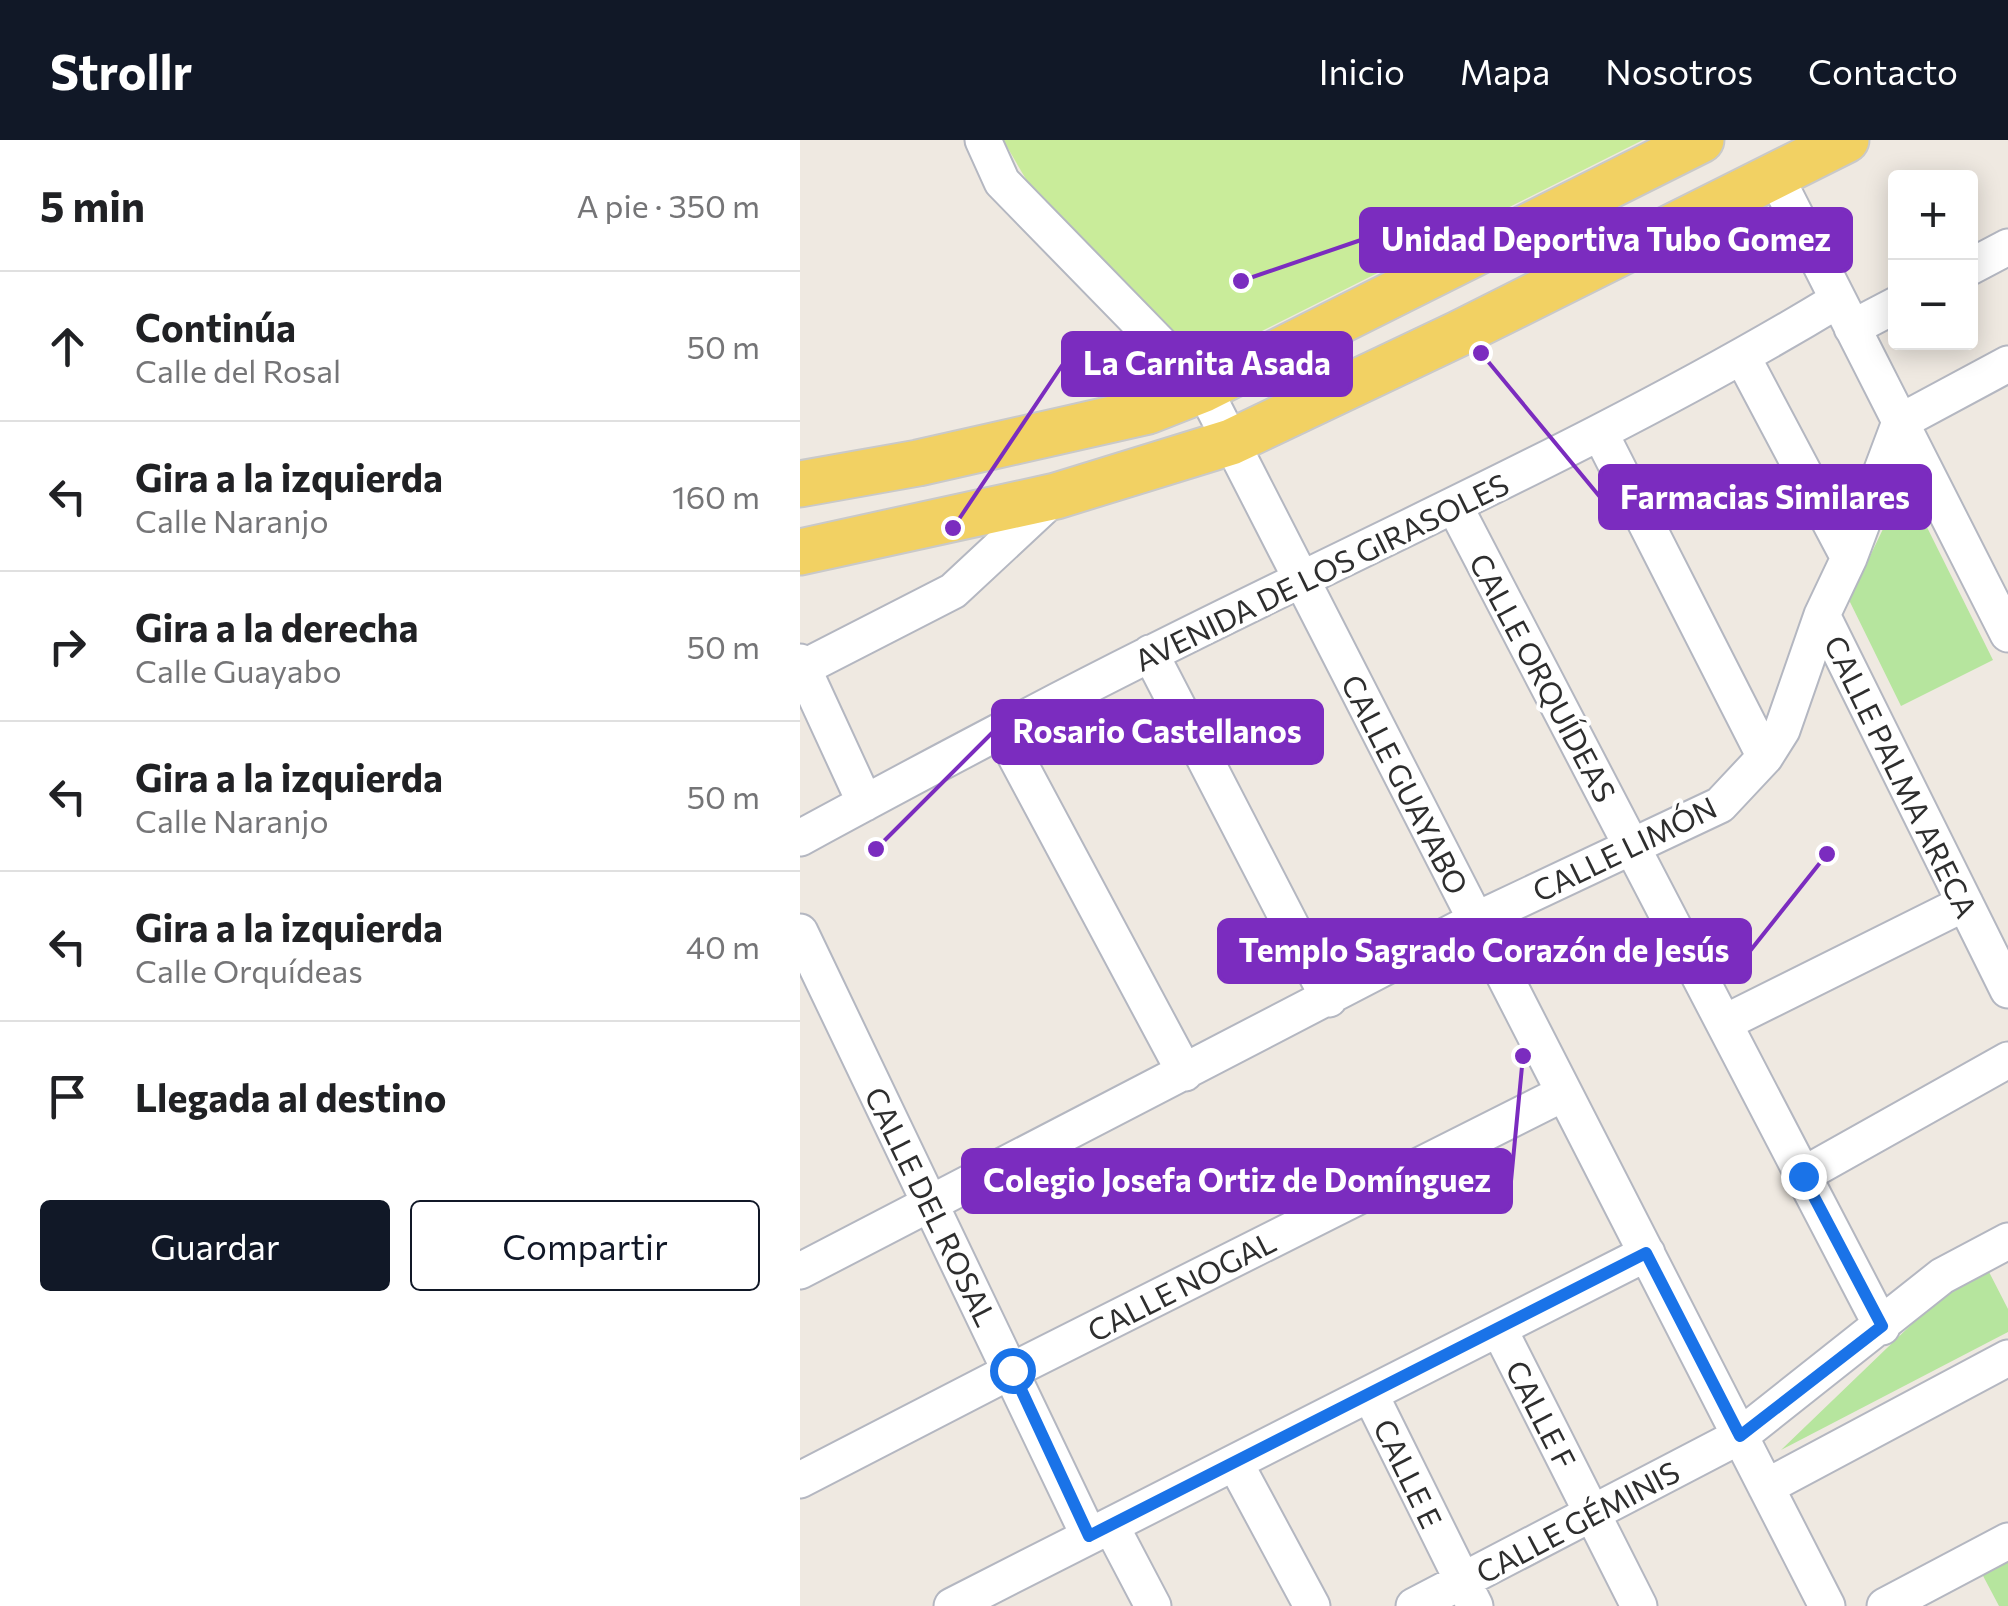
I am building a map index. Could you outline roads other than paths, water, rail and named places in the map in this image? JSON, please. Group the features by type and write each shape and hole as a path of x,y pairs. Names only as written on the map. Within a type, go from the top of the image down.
{"main road":[{"path":"800,484 918,463 1129,415 1204,389 1701,140"},
{"path":"800,552 1056,496 1231,442 1846,140"}],"street":[{"name":"CALLE GUAYABO","path":"983,140 1002,182 1204,389 1827,1606"},
{"path":"1776,177 2008,634"},
{"path":"1978,262 2008,247"},
{"name":"AVENIDA DE LOS GIRASOLES","path":"800,838 1150,653 1455,507 1743,358 1845,314 1888,306"},
{"path":"1743,358 1850,558"},
{"path":"1900,422 2008,364"},
{"name":"CALLE LIMÓN","path":"800,1270 1476,920 1720,804 1765,756 1782,730 1822,615 1850,558 1900,422"},
{"path":"1600,434 1765,756"},
{"path":"865,803 802,665 953,591 1056,496"},
{"name":"CALLE ORQUÍDEAS","path":"1455,507 1882,1326"},
{"name":"CALLE PALMA ARECA","path":"1822,615 2008,990"},
{"path":"1150,653 1329,998"},
{"path":"1002,731 1185,1073"},
{"path":"1724,1022 1964,903"},
{"name":"CALLE DEL ROSAL","path":"800,932 1012,1370 1100,1531 1154,1606"},
{"path":"1803,1176 2008,1060"},
{"name":"CALLE NOGAL","path":"800,1480 1564,1093"},
{"name":"CALLE GÉMINIS","path":"1414,1606 1468,1593 1592,1514 1740,1436 1942,1276 2008,1241"},
{"path":"973,1601 1100,1531 1646,1253"},
{"name":"CALLE F","path":"1499,1329 1638,1606"},
{"path":"1766,1487 2008,1358"},
{"name":"CALLE E","path":"1370,1394 1468,1593"},
{"path":"1235,1463 1312,1606"},
{"path":"1885,1606 2008,1541"}],"place":[{"name":"Unidad Deportiva Tubo Gomez","path":"1241,281"},
{"name":"Farmacias Similares","path":"1481,353"},
{"name":"La Carnita Asada","path":"953,528"},
{"name":"Rosario Castellanos","path":"876,849"},
{"name":"Templo Sagrado Corazón de Jesús","path":"1827,854"},
{"name":"Colegio Josefa Ortiz de Domínguez","path":"1523,1056"}]}
